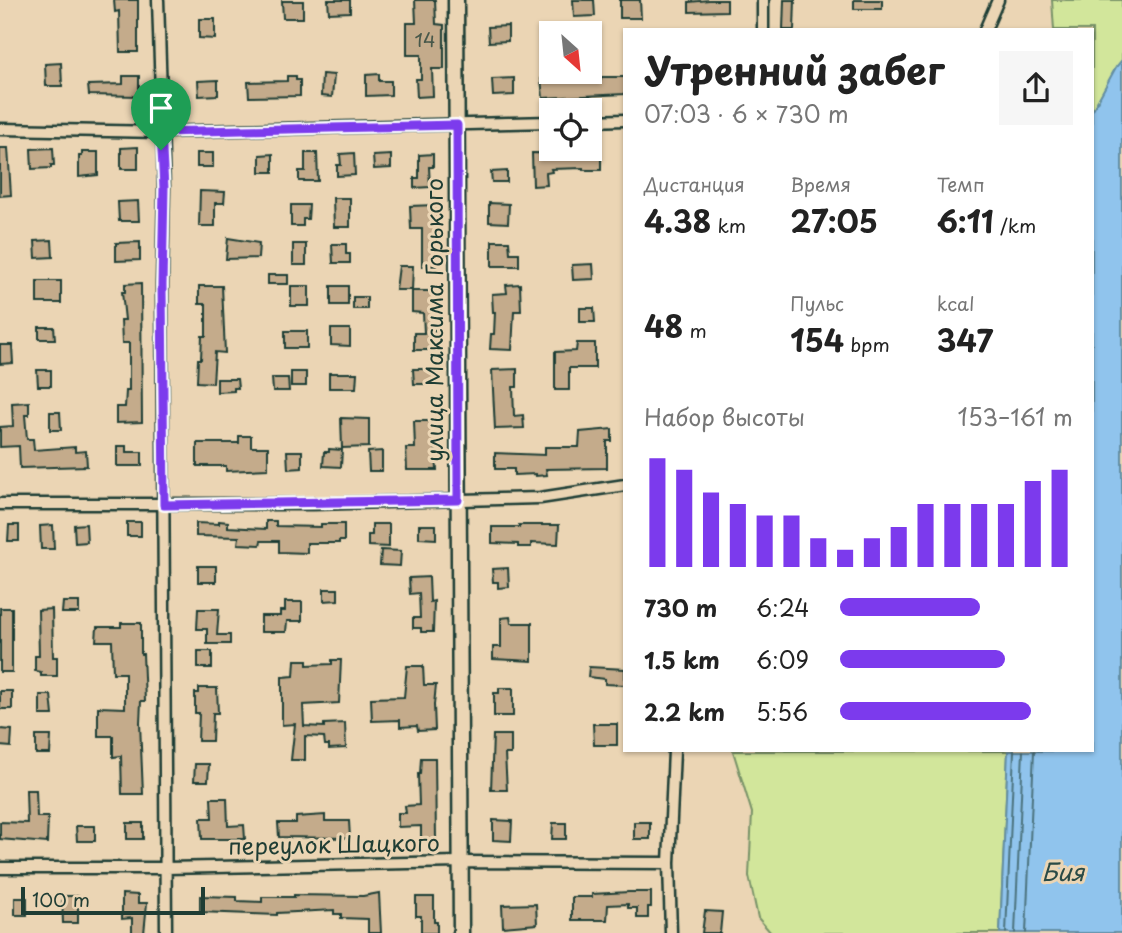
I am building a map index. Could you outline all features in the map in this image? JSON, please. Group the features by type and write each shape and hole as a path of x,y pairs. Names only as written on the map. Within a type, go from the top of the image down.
{"main road":[{"name":"улица Максима Горького","path":"456,0 461,933"}],"street":[{"path":"158,0 164,200 162,285 166,933"},
{"path":"763,0 763,28"},
{"path":"986,28 998,0"},
{"path":"602,121 623,120"},
{"path":"0,129 161,132 539,122"},
{"path":"0,504 164,505 540,498 623,485"},
{"path":"671,933 669,863 674,752"},
{"name":"переулок Шацкого","path":"0,868 166,868 460,862 669,863"}],"green space":[{"path":"1052,0 1122,0 1122,60 1094,107 1094,28 1054,28"},
{"path":"733,752 1008,752 1000,933 771,933 758,918 749,876 752,813"}],"water":[{"name":"Бия","path":"1122,60 1122,933 1000,933 1008,752 1094,752 1094,107"}],"building":[{"path":"114,0 138,0 138,52 120,52 119,11 115,12"},
{"path":"328,0 350,0 350,12 329,13"},
{"path":"415,0 435,0 436,24 444,25 444,69 432,69 433,96 417,97 416,79 421,79 421,55 407,55 407,23 416,23"},
{"path":"573,0 594,0 595,16 574,17"},
{"path":"620,0 640,0 641,18 620,18"},
{"path":"727,0 727,11 689,12 689,2"},
{"path":"784,0 795,0 794,28 783,28"},
{"path":"854,0 882,0 882,9 854,9"},
{"path":"282,1 303,1 303,18 283,18"},
{"path":"199,19 215,19 215,39 199,38"},
{"path":"508,26 508,41 489,42 488,27"},
{"path":"61,63 62,86 46,86 45,64"},
{"path":"322,74 334,75 332,97 321,96"},
{"path":"379,74 379,81 391,81 391,95 366,96 366,75"},
{"path":"123,76 139,76 139,96 89,95 88,85 123,84"},
{"path":"287,76 296,76 296,80 300,80 300,96 249,97 248,82 287,81"},
{"path":"602,77 623,77 623,94 543,98 542,84 602,84"},
{"path":"514,78 514,95 493,96 492,79"},
{"path":"218,80 218,95 199,96 198,81"},
{"path":"138,147 138,169 121,169 121,148"},
{"path":"0,148 8,148 11,195 0,196"},
{"path":"53,148 54,165 51,165 51,168 32,169 31,149"},
{"path":"82,152 98,152 98,175 79,177 79,156 82,156"},
{"path":"197,153 213,153 213,167 197,167"},
{"path":"305,153 317,153 318,181 299,181 299,171 305,171"},
{"path":"354,153 355,175 337,176 337,165 341,165 340,154"},
{"path":"532,153 539,153 539,161 601,161 601,170 551,169 552,172 546,173 547,185 533,186"},
{"path":"273,154 273,172 260,172 260,155"},
{"path":"433,154 433,167 429,167 430,187 414,188 414,178 419,178 419,155"},
{"path":"391,155 391,168 374,169 373,156"},
{"path":"507,171 507,182 492,182 491,172"},
{"path":"200,191 225,192 224,203 215,203 215,226 199,226"},
{"path":"333,198 350,198 350,227 334,227"},
{"path":"138,201 139,221 119,221 118,202"},
{"path":"489,203 509,204 508,223 489,222"},
{"path":"291,205 309,205 308,219 303,219 303,226 291,226"},
{"path":"435,205 436,266 422,266 422,229 411,229 410,206"},
{"path":"228,238 259,243 258,258 226,259"},
{"path":"52,240 53,257 36,258 35,241"},
{"path":"492,241 509,241 510,253 519,253 519,266 492,266"},
{"path":"140,242 140,260 116,261 116,243"},
{"path":"293,244 306,244 306,265 293,265"},
{"path":"332,244 346,244 350,263 333,263"},
{"path":"593,264 594,279 573,280 572,265"},
{"path":"399,266 413,266 412,290 396,290"},
{"path":"268,275 288,275 288,284 268,284"},
{"path":"37,281 61,281 61,303 37,303"},
{"path":"141,283 142,422 116,423 116,407 125,407 126,391 129,391 129,343 122,343 121,320 125,320 122,292 125,292 125,284"},
{"path":"520,284 521,311 514,311 512,350 490,349 495,312 492,294 507,293 506,285"},
{"path":"199,286 222,286 225,353 215,352 213,383 197,382 202,336 206,336 206,304 199,304"},
{"path":"291,286 309,286 309,306 291,306"},
{"path":"331,286 348,286 348,305 331,305"},
{"path":"412,291 434,291 434,304 438,304 438,314 434,314 434,350 414,350 414,333 424,333 423,313 412,312"},
{"path":"353,297 367,297 367,309 353,309"},
{"path":"580,308 594,308 595,322 580,322"},
{"path":"39,327 54,327 55,339 39,339"},
{"path":"331,329 350,329 350,346 331,345"},
{"path":"285,331 307,331 307,348 285,348"},
{"path":"577,343 595,343 595,368 569,368 569,390 555,390 555,352 576,351"},
{"path":"0,345 12,345 13,363 0,364"},
{"path":"413,369 433,369 434,384 414,384"},
{"path":"517,369 517,387 513,387 514,416 523,415 524,428 495,429 492,370"},
{"path":"37,370 51,370 51,386 38,386"},
{"path":"291,372 306,372 306,386 291,386"},
{"path":"329,373 357,373 356,388 329,388"},
{"path":"272,378 288,378 289,391 273,391"},
{"path":"217,379 237,379 238,388 234,388 234,391 217,392"},
{"path":"29,402 29,415 25,415 27,439 33,439 34,450 75,447 75,452 86,451 87,466 20,468 19,446 0,447 0,427 13,426 12,403"},
{"path":"50,412 60,412 61,430 50,430"},
{"path":"341,418 369,419 369,447 342,448"},
{"path":"414,421 434,421 437,470 407,470 406,448 415,448"},
{"path":"612,429 612,441 607,441 607,468 546,469 547,475 536,476 514,475 514,469 495,469 495,453 545,455 545,447 579,447 580,432"},
{"path":"239,436 251,436 251,447 268,447 268,469 226,471 226,466 197,466 197,443 239,443"},
{"path":"117,446 126,446 126,452 142,452 142,466 117,466"},
{"path":"329,449 342,450 341,467 323,466 324,452 329,452"},
{"path":"287,451 302,451 302,468 288,469"},
{"path":"382,451 382,471 369,471 368,452"},
{"path":"219,521 228,522 228,527 266,529 266,521 276,521 276,526 321,527 321,524 344,524 344,541 307,543 307,553 279,552 279,541 261,541 260,545 238,544 239,537 196,536 196,523 219,524"},
{"path":"127,522 141,522 141,536 127,536"},
{"path":"86,524 87,542 75,543 74,525"},
{"path":"372,524 389,524 389,547 368,546"},
{"path":"9,525 19,525 19,541 8,541"},
{"path":"53,525 54,549 41,549 40,526"},
{"path":"419,525 436,525 436,539 419,538"},
{"path":"559,525 558,544 531,543 531,547 518,547 518,544 492,543 492,527"},
{"path":"381,550 401,551 400,566 380,565"},
{"path":"198,566 216,566 216,582 198,582"},
{"path":"508,568 509,587 498,588 498,582 493,582 492,569"},
{"path":"429,577 430,602 434,601 433,632 421,632 421,628 413,628 413,618 420,618 419,593 410,594 409,578"},
{"path":"324,589 338,589 338,600 324,601"},
{"path":"63,602 79,602 79,613 62,613"},
{"path":"285,602 302,602 302,621 287,621 286,632 261,632 261,616 280,616 280,611 285,611"},
{"path":"0,608 12,608 12,672 0,672"},
{"path":"52,609 53,657 57,657 57,676 41,676 41,672 35,671 35,656 39,656 38,610"},
{"path":"198,609 219,609 217,635 230,635 230,644 207,644 207,629 197,629"},
{"path":"510,617 511,623 532,623 532,661 493,659 493,647 501,647 501,618"},
{"path":"121,623 141,623 145,701 141,701 140,723 143,794 122,794 121,756 113,757 113,736 98,736 98,707 125,708 125,673 113,673 112,641 96,641 97,627 121,627"},
{"path":"198,651 212,651 212,668 198,668"},
{"path":"295,660 307,660 307,665 332,664 332,660 341,660 339,703 303,705 304,726 324,727 324,724 345,723 346,748 329,749 329,745 325,745 324,737 305,736 305,760 291,760 295,724 282,725 282,677 294,676"},
{"path":"407,666 423,666 424,685 436,685 435,730 418,731 417,726 400,727 400,720 372,721 371,698 404,697"},
{"path":"589,667 623,669 623,685 605,684 605,679 588,677"},
{"path":"199,688 217,688 218,713 213,713 212,741 198,741 199,713 195,713 195,693 199,693"},
{"path":"499,688 513,688 513,716 494,716 494,693 499,693"},
{"path":"0,691 12,691 12,709 0,709"},
{"path":"40,695 51,695 53,715 40,715"},
{"path":"593,724 617,724 617,745 594,745"},
{"path":"0,729 12,730 11,747 0,746"},
{"path":"493,735 511,735 511,754 505,754 507,790 491,790"},
{"path":"36,736 51,736 50,754 36,754"},
{"path":"421,758 435,758 436,840 421,840 421,826 398,827 398,813 406,813 405,806 419,805 418,774"},
{"path":"195,764 209,764 208,781 194,781"},
{"path":"26,790 36,790 37,817 48,817 47,843 0,839 0,822 27,823"},
{"path":"211,798 227,798 228,826 244,825 245,839 202,839 201,818 212,818"},
{"path":"325,815 325,821 349,821 350,838 279,837 278,823 296,823 296,817"},
{"path":"493,820 512,821 511,841 493,840"},
{"path":"634,822 650,822 650,839 634,839"},
{"path":"127,823 143,823 143,839 127,839"},
{"path":"553,823 566,823 566,839 552,839"},
{"path":"76,826 95,826 95,841 77,841"},
{"path":"651,892 648,918 637,918 637,908 628,908 628,904 608,905 607,920 572,920 572,897"},
{"path":"379,893 381,933 368,933 368,919 341,918 341,914 334,914 334,910 277,915 200,912 200,896 237,897 237,901 262,902 262,897 363,896"},
{"path":"122,894 138,895 138,903 147,903 144,933 132,933 132,918 122,919"},
{"path":"62,896 78,896 78,923 63,923"},
{"path":"416,897 434,897 437,933 421,933 421,916 416,916"},
{"path":"15,898 27,898 27,915 15,915"},
{"path":"536,904 537,924 503,927 502,905"},
{"path":"705,911 722,912 720,933 702,933"}],"route":[{"path":"457,125 458,500 164,505 164,188 161,150 161,132 457,125"}]}
